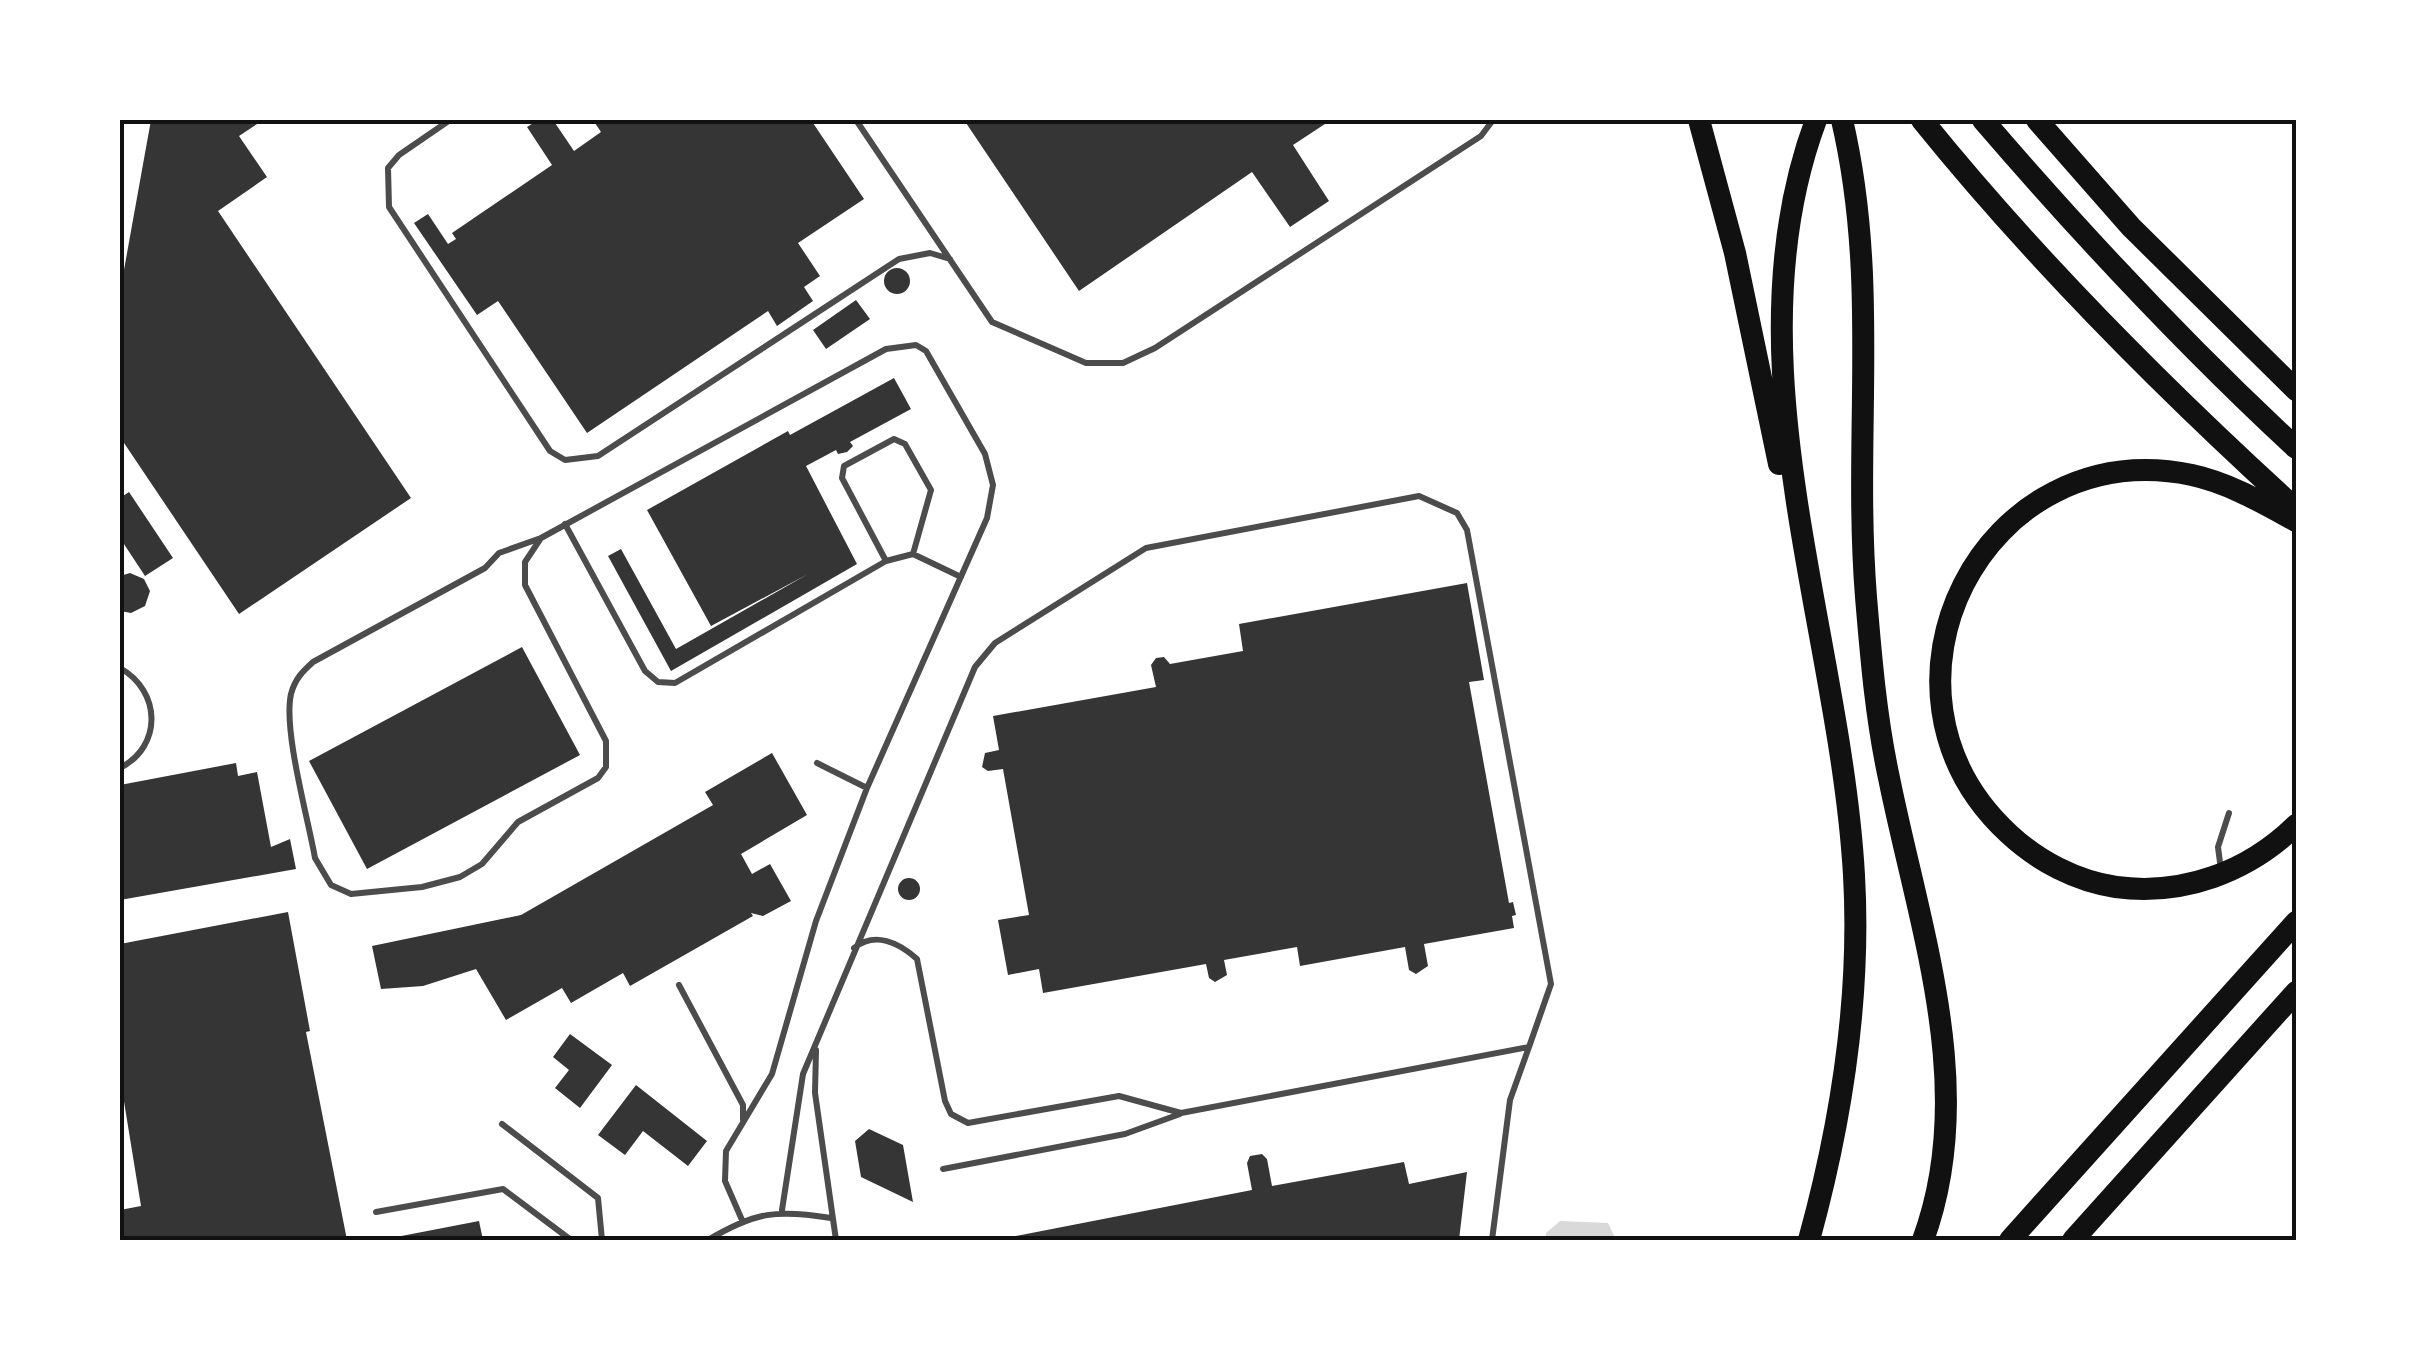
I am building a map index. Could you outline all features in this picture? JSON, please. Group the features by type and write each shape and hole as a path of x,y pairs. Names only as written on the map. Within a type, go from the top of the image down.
{"highway":[{"path":"1698,120 1735,253 1822,642"},
{"path":"1808,1240 1832,1156 1849,1051 1855,973 1854,875 1822,642 1790,456 1783,349 1790,233 1816,120"},
{"path":"1842,120 1863,232 1866,590 1874,696 1944,1039 1944,1162 1924,1240"},
{"path":"1922,120 2063,280 2181,404 2296,508"},
{"path":"1983,120 2136,291 2296,448"},
{"path":"2037,120 2131,227 2296,390"},
{"path":"2296,521 2240,492 2196,476 2146,470 2082,481 2024,510 1986,547 1959,591 1943,639 1940,690 1957,763 1983,806 2018,843 2060,870 2108,886 2158,888 2222,874 2268,849 2296,825"},
{"path":"2010,1240 2296,922"},
{"path":"2073,1240 2296,992"}],"lane":[{"path":"450,120 398,155 388,168 389,207 550,452 565,460 598,456 899,259 930,253 950,259"},
{"path":"856,120 992,322 1086,363 1123,363 1155,348 1481,136 1493,120"},
{"path":"541,538 525,562 525,586 606,742 606,767 598,778 518,822 482,864 460,877 367,894 340,891 322,874 315,858 290,722 290,696 298,676 313,662 485,568 499,554 541,538 886,348 916,345 926,351 985,454 993,485 987,518 867,788 816,921 772,1074 726,1151 728,1192 742,1220"},
{"path":"886,561 842,478 844,466 894,439 906,444 931,490 913,554"},
{"path":"782,1210 796,1095 816,1038 975,667 994,644 1146,548 1419,496 1457,513 1467,530 1551,984 1510,1100 1492,1240"},
{"path":"565,524 645,671 658,682 675,683 886,561 913,554 961,577"},
{"path":"120,668 138,679 152,714 144,748 120,768"},
{"path":"817,763 867,788"},
{"path":"2222,874 2218,847 2229,813"},
{"path":"854,948 862,940 880,938 917,959 945,1101 959,1120 968,1122 1119,1096 1182,1113"},
{"path":"680,986 743,1105 743,1121"},
{"path":"816,1038 814,1093 836,1240"},
{"path":"943,1170 1125,1134 1182,1113 1528,1047"},
{"path":"502,1124 598,1198 602,1240"},
{"path":"376,1212 503,1189 571,1240"},
{"path":"708,1240 742,1220 782,1210 831,1218"}],"shaded area":[{"path":"1560,1221 1608,1223 1616,1240 1546,1240 1546,1233"}],"building":[{"path":"151,120 263,120 239,136 267,177 218,211 411,498 239,614 120,437 120,292"},
{"path":"538,120 553,120 574,151 601,132 593,120 811,120 864,199 798,243 820,276 804,287 813,301 777,326 768,311 587,433 498,301 477,315 414,223 428,214 448,244 456,239 452,233 552,165 527,127"},
{"path":"964,120 1331,120 1293,145 1329,201 1290,227 1252,172 1079,291"},
{"path":"897,268 906,272 910,281 906,290 897,294 888,290 884,281 888,272"},
{"path":"856,300 870,319 826,349 813,330"},
{"path":"894,378 911,409 850,442 853,446 847,452 838,454 836,450 806,466 857,564 671,671 608,556 621,549 676,649 808,574 711,626 647,510 788,431 790,435"},
{"path":"129,492 173,558 145,576 120,538 120,498"},
{"path":"130,573 144,579 150,591 145,606 131,613 120,611 120,576"},
{"path":"1467,583 1484,680 1469,682 1509,903 1513,902 1516,915 1512,916 1514,928 1424,944 1428,966 1416,974 1409,970 1405,947 1300,966 1297,947 1224,960 1227,975 1215,982 1209,978 1206,964 1043,993 1039,969 1008,975 998,920 1029,915 1003,769 988,771 982,767 985,753 999,750 993,716 1156,687 1151,665 1156,658 1164,657 1170,664 1243,651 1239,624"},
{"path":"522,647 580,755 367,869 309,761"},
{"path":"772,753 807,815 741,854 752,874 770,864 791,901 763,916 751,913 753,916 630,986 623,973 571,1003 562,988 506,1020 476,969 423,986 381,989 372,946 521,915 713,805 705,792"},
{"path":"236,763 238,776 257,772 271,847 290,839 296,869 120,900 120,785"},
{"path":"909,878 917,881 917,897 909,900 901,897 898,889 901,881"},
{"path":"288,912 310,1031 306,1032 347,1240 120,1240 120,1210 141,1206 120,1077 120,944"},
{"path":"570,1034 612,1065 580,1108 555,1088 569,1070 553,1057"},
{"path":"636,1085 707,1141 688,1166 643,1131 625,1155 598,1135"},
{"path":"869,1129 903,1145 913,1202 861,1177 855,1141"},
{"path":"1262,1154 1267,1159 1272,1186 1404,1162 1409,1184 1467,1172 1459,1240 995,1240 1252,1190 1247,1163 1250,1156"},
{"path":"479,1221 483,1240 391,1240 391,1238"}]}
